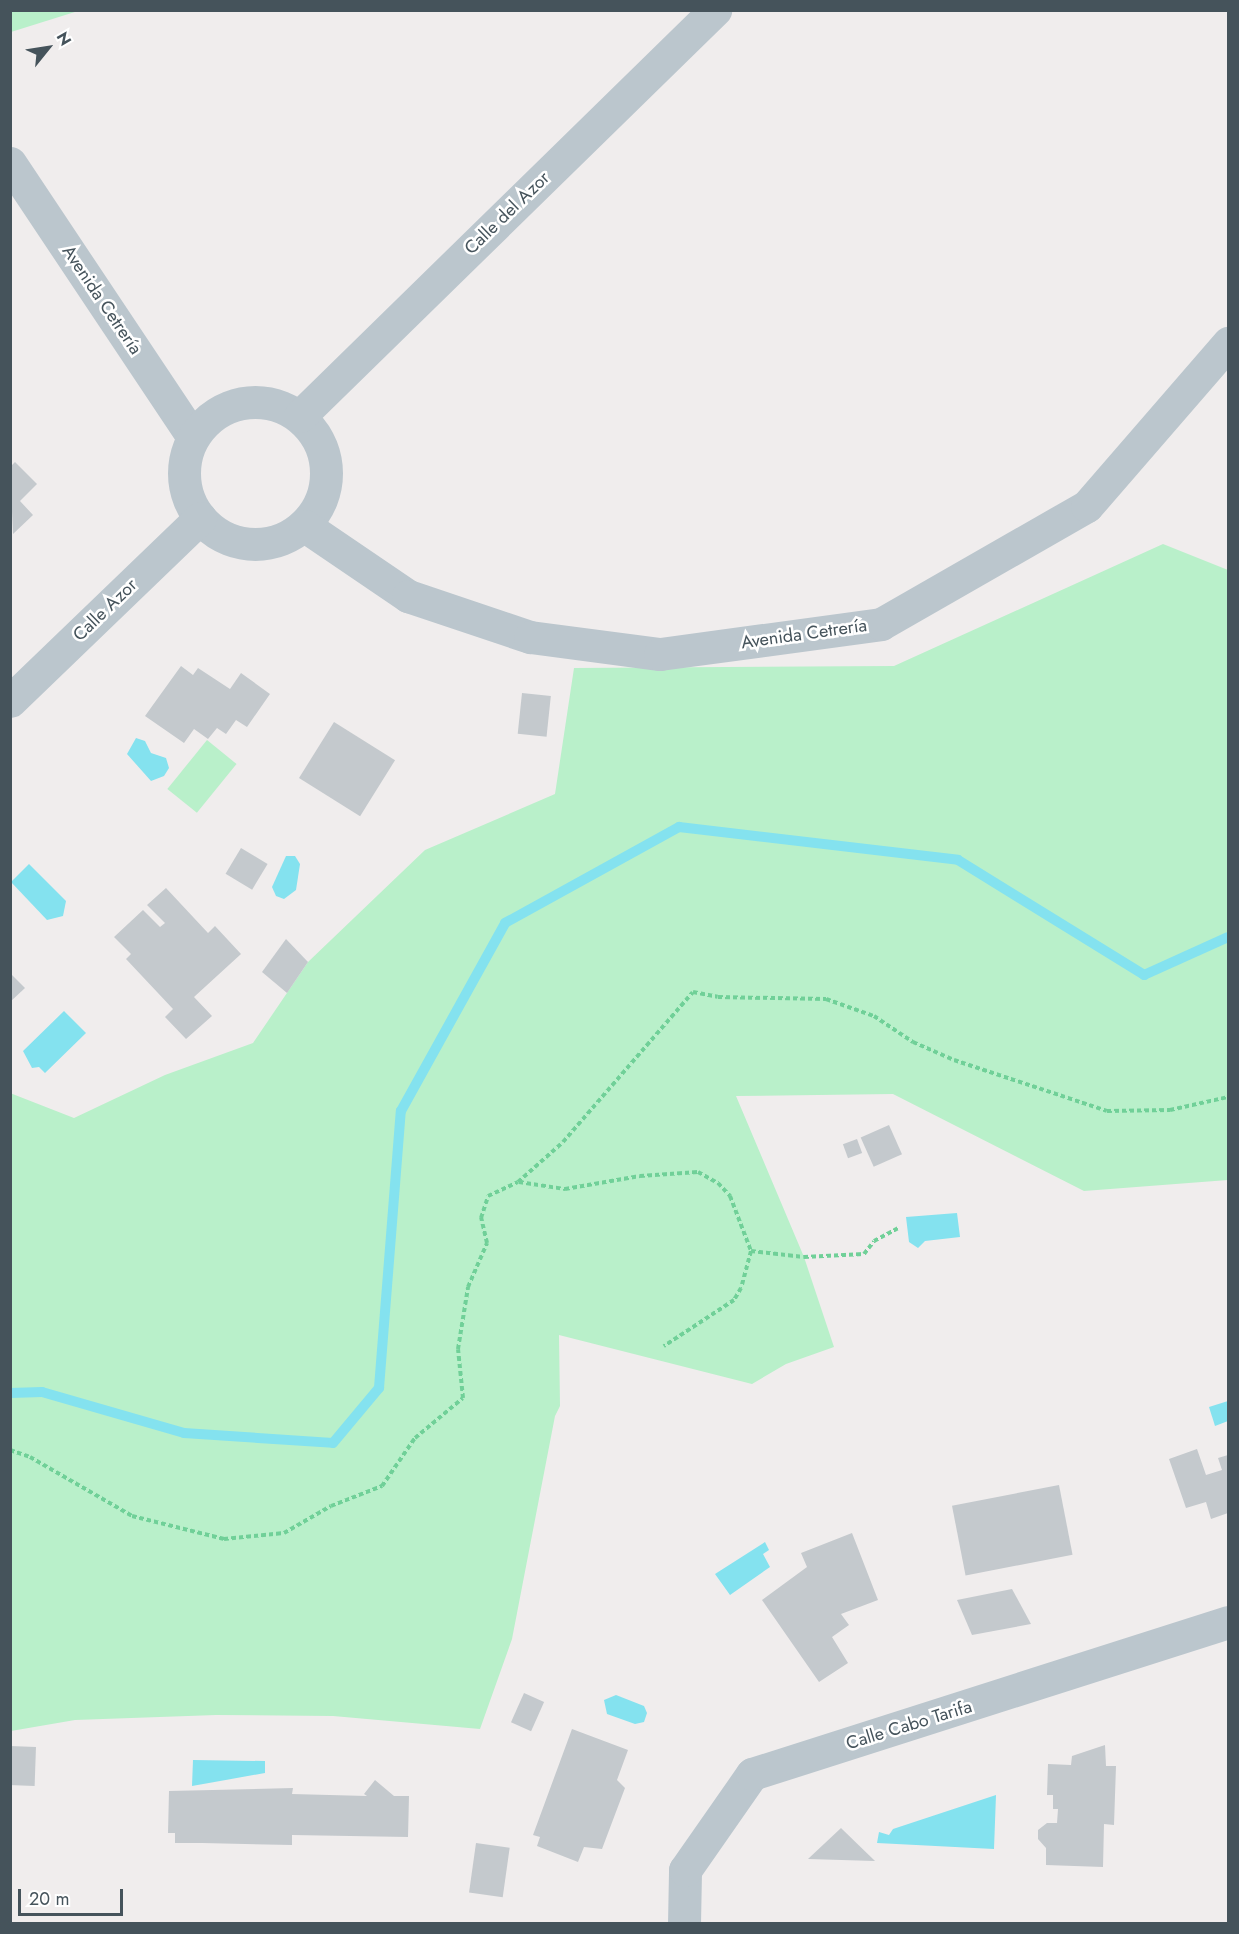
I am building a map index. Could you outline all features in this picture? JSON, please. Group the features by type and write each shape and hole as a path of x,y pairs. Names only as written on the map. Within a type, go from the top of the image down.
{"street":[{"name":"Calle del Azor","path":"300,416 716,10"},
{"name":"Avenida Cetrería","path":"10,163 193,437"},
{"name":"Avenida Cetrería","path":"305,526 408,596 530,637 660,654 881,624 1087,506 1228,343"},
{"path":"241,402 272,402 300,416 319,439 327,469 322,500 305,526 280,541 250,545 222,537 200,518 186,492 184,464 193,437 213,414 241,402"},
{"name":"Calle Azor","path":"10,701 200,518"},
{"name":"Calle Cabo Tarifa","path":"684,1923 685,1870 752,1774 1228,1622"}],"path":[{"path":"10,1450 30,1457 132,1516 224,1539 284,1533 331,1506 382,1486 415,1438 463,1398 458,1349 468,1287 487,1243 481,1218 488,1196 518,1182 563,1142 693,992 718,996 826,999 874,1016 913,1042 954,1060 1107,1111 1170,1110 1228,1096"},
{"path":"518,1182 565,1189 639,1176 698,1172 718,1183 730,1196 751,1251 750,1266 734,1300 664,1346"},
{"path":"751,1251 804,1257 864,1254 874,1241 898,1228"}],"green space":[{"path":"11,10 78,10 78,11 11,32"},
{"path":"1163,544 1228,570 1228,1180 1084,1191 893,1094 736,1096 804,1257 834,1347 786,1364 752,1384 559,1335 560,1406 555,1416 512,1639 480,1729 333,1716 216,1715 75,1720 11,1731 10,1093 74,1118 165,1075 253,1043 308,962 425,850 555,794 574,668 894,666"},
{"path":"207,740 237,764 197,813 167,789"}],"water":[{"path":"136,738 145,741 151,753 166,758 169,768 164,776 151,781 127,754"},
{"path":"286,856 295,856 300,864 296,890 284,899 276,896 272,887"},
{"path":"29,864 66,901 63,916 47,920 11,882"},
{"path":"64,1011 86,1033 45,1073 39,1067 32,1068 23,1051"},
{"path":"957,1213 960,1237 925,1241 918,1248 909,1242 906,1217"},
{"path":"1228,1401 1228,1421 1215,1426 1209,1407"},
{"path":"765,1542 769,1550 763,1554 770,1567 730,1595 715,1574"},
{"path":"616,1695 644,1706 647,1713 644,1722 635,1724 607,1714 604,1700"},
{"path":"193,1760 265,1761 265,1773 192,1786"},
{"path":"996,1795 994,1849 877,1843 879,1832 889,1835 893,1829"}],"building":[{"path":"15,462 37,484 20,501 33,515 13,534 10,467"},
{"path":"181,666 193,675 198,668 230,689 241,673 270,694 247,727 236,720 226,734 217,728 208,739 194,729 184,743 145,716"},
{"path":"522,693 551,696 547,737 518,734"},
{"path":"334,722 395,760 360,816 299,778"},
{"path":"241,848 268,864 252,890 226,874"},
{"path":"166,888 208,933 215,926 241,954 194,997 212,1016 186,1039 165,1017 173,1009 126,959 131,954 114,937 143,910 160,927 165,923 147,905"},
{"path":"286,939 308,962 287,993 262,972"},
{"path":"10,973 25,988 10,1002"},
{"path":"889,1125 902,1154 874,1167 861,1138"},
{"path":"857,1139 862,1153 848,1158 843,1144"},
{"path":"1197,1449 1206,1475 1222,1470 1218,1458 1228,1455 1228,1513 1211,1519 1206,1502 1186,1508 1169,1459"},
{"path":"1059,1485 1073,1555 966,1575 952,1506"},
{"path":"852,1533 878,1600 841,1614 849,1625 832,1637 848,1663 819,1682 762,1600 807,1567 801,1553"},
{"path":"1012,1589 1031,1624 972,1635 957,1600"},
{"path":"524,1693 544,1702 531,1731 511,1722"},
{"path":"572,1729 628,1750 617,1780 625,1788 602,1849 584,1847 578,1862 537,1846 540,1837 533,1835"},
{"path":"1105,1745 1106,1766 1116,1766 1114,1825 1104,1824 1103,1867 1046,1865 1046,1848 1038,1839 1038,1830 1047,1823 1057,1823 1058,1809 1053,1809 1053,1795 1047,1795 1048,1764 1071,1765 1072,1756"},
{"path":"10,1746 36,1747 35,1786 10,1785"},
{"path":"375,1780 394,1796 409,1796 408,1837 292,1835 292,1845 175,1843 175,1833 168,1833 169,1791 293,1788 292,1794 367,1796 364,1794"},
{"path":"841,1828 875,1861 808,1859"},
{"path":"476,1843 510,1848 503,1897 469,1893"}],"waterway":[{"path":"10,1393 42,1392 184,1433 333,1443 379,1388 401,1111 505,923 679,827 958,860 1144,975 1228,937"}]}
